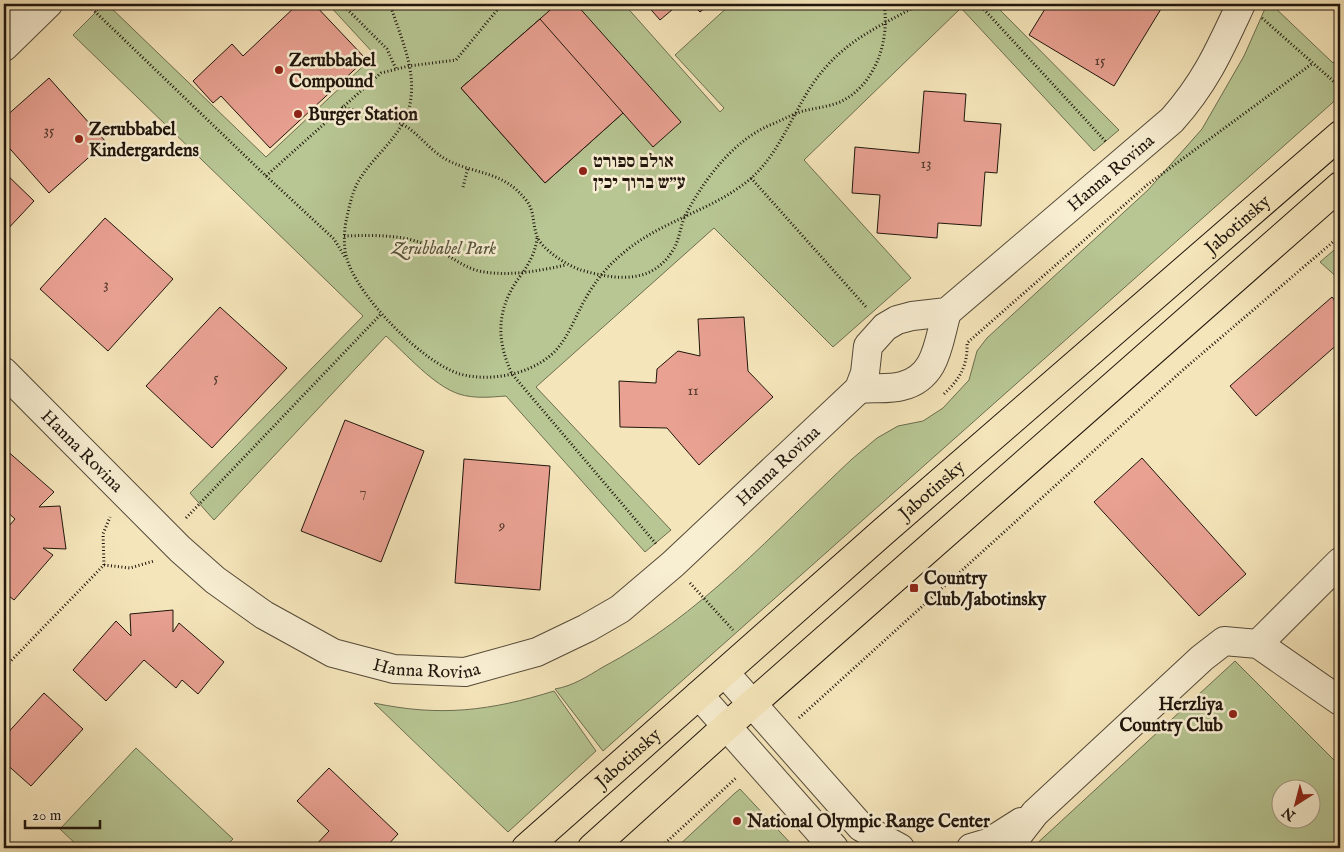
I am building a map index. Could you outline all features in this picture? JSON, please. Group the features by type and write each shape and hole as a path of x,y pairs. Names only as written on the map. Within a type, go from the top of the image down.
{"main road":[{"name":"Jabotinsky","path":"526,848 1340,135"},
{"path":"592,848 751,704 1340,186"}],"street":[{"path":"4,13 13,4"},
{"path":"4,47 46,5"},
{"name":"Hanna Rovina","path":"947,312 1172,120 1194,96 1251,10"},
{"path":"947,312 934,360 925,373 903,386 859,389 865,373 868,346 885,328 904,318 947,312"},
{"name":"Hanna Rovina","path":"4,372 168,536 215,580 264,615 333,653 394,669 465,672 537,652 587,628 620,609 673,564 859,389"},
{"path":"1258,644 1340,562"},
{"path":"1008,848 1035,813 1202,658 1224,641 1258,644 1340,701"},
{"path":"725,673 862,827 900,848"},
{"path":"699,695 834,848"},
{"path":"971,848 988,843 1035,813"}],"path":[{"path":"87,4 334,239 366,296 381,314 440,365 458,374 475,377 512,374 535,365 551,355 565,339 600,275 644,236 721,200 751,178 774,150 815,82 834,58 859,37 920,4"},
{"path":"342,4 387,49 396,70"},
{"path":"346,259 344,236 346,221 356,186 377,156 404,125 412,95 409,66 390,4"},
{"path":"266,176 381,73 409,66 456,60 502,4"},
{"path":"344,236 377,235 411,238 439,250 466,267 480,271 524,272 566,265 600,275 631,277 652,272 673,250 685,217 707,181 736,147 767,126 794,115 840,102 858,88 878,59 883,45 884,4"},
{"path":"979,4 1123,160"},
{"path":"1251,10 1340,87"},
{"path":"944,394 962,373 966,364 967,343 1147,185 1313,63"},
{"path":"342,108 404,125 434,152 468,168 500,178 520,194 533,212 537,238 536,246 524,272 507,297 500,318 504,357 512,374 673,564 750,650"},
{"path":"463,187 468,168"},
{"path":"751,178 868,308"},
{"path":"779,735 1184,369 1340,236"},
{"path":"537,238 566,265"},
{"path":"168,536 381,314"},
{"path":"4,668 104,565 103,534 110,516"},
{"path":"104,565 130,568 154,561"},
{"path":"660,848 726,790 754,758"}],"green space":[{"name":"Zerubbabel Park","path":"104,4 107,4 266,157 375,55 328,4 624,4 720,112 724,108 675,55 731,4 994,4 1119,130 1094,151 961,8 804,160 911,278 833,347 714,228 536,387 671,530 645,552 506,396 471,397 450,390 430,377 386,336 214,520 190,493 363,316 73,35"},
{"path":"1265,4 1271,4 1333,63 1340,55 1340,96 603,751 555,689 568,686 586,677 638,647 671,624 734,572 852,459 877,438 898,426 923,421 943,408 969,380 977,351 987,338 1148,190 1202,129 1244,56 1264,11"},
{"path":"1340,245 1340,280 1320,262"},
{"name":"Herzliya Country Club","path":"1235,661 1340,766 1340,848 1032,848"},
{"path":"554,691 596,751 508,832 374,703 421,710 465,710 508,703"},
{"path":"136,748 233,839 224,848 80,848 60,829"},
{"name":"National Olympic Range Center","path":"740,789 795,848 676,848 735,793"}],"building":[{"name":"Zerubbabel Compound","path":"298,4 314,4 366,59 270,148 221,96 213,103 193,81 232,44 243,56"},
{"path":"557,4 576,4 681,122 653,147 623,113 545,183 461,88"},
{"path":"646,4 679,4 660,20"},
{"path":"692,4 710,4 700,12"},
{"path":"1048,4 1164,4 1114,86 1029,35"},
{"path":"540,19 623,113 545,183 461,88"},
{"path":"49,78 106,142 49,193 4,142 4,118"},
{"path":"924,91 966,94 964,121 1001,124 997,173 985,172 981,226 938,223 937,238 877,233 880,195 852,193 855,147 919,153"},
{"path":"4,172 34,201 4,233"},
{"path":"105,218 173,279 108,351 40,289"},
{"path":"1332,297 1340,307 1340,342 1256,416 1230,386"},
{"path":"220,307 287,368 212,448 146,386"},
{"path":"744,317 748,371 773,397 699,465 667,428 620,427 619,381 656,383 657,369 678,351 700,356 698,319"},
{"path":"345,420 424,451 381,562 301,531"},
{"path":"5,449 54,492 39,507 60,506 66,549 43,548 53,555 14,600 4,592 4,532 15,519 4,509"},
{"path":"1142,458 1246,574 1199,616 1094,502"},
{"path":"464,459 550,466 540,590 455,583"},
{"path":"173,610 173,632 179,623 224,662 198,694 182,680 176,688 144,660 106,701 73,670 116,621 131,636 130,614"},
{"path":"44,693 83,729 31,786 4,762 4,737"},
{"path":"329,768 398,834 385,848 313,848 329,831 297,801"}],"place":[{"name":"Zerubbabel Compound","path":"279,70"},
{"name":"Burger Station","path":"298,114"},
{"name":"Zerubbabel Kindergardens","path":"79,139"},
{"name":"אולם ספורט ע״ש ברוך יכין","path":"583,171"},
{"name":"Country Club/Jabotinsky","path":"914,588"},
{"name":"Herzliya Country Club","path":"1233,714"},
{"name":"National Olympic Range Center","path":"737,821"}]}
